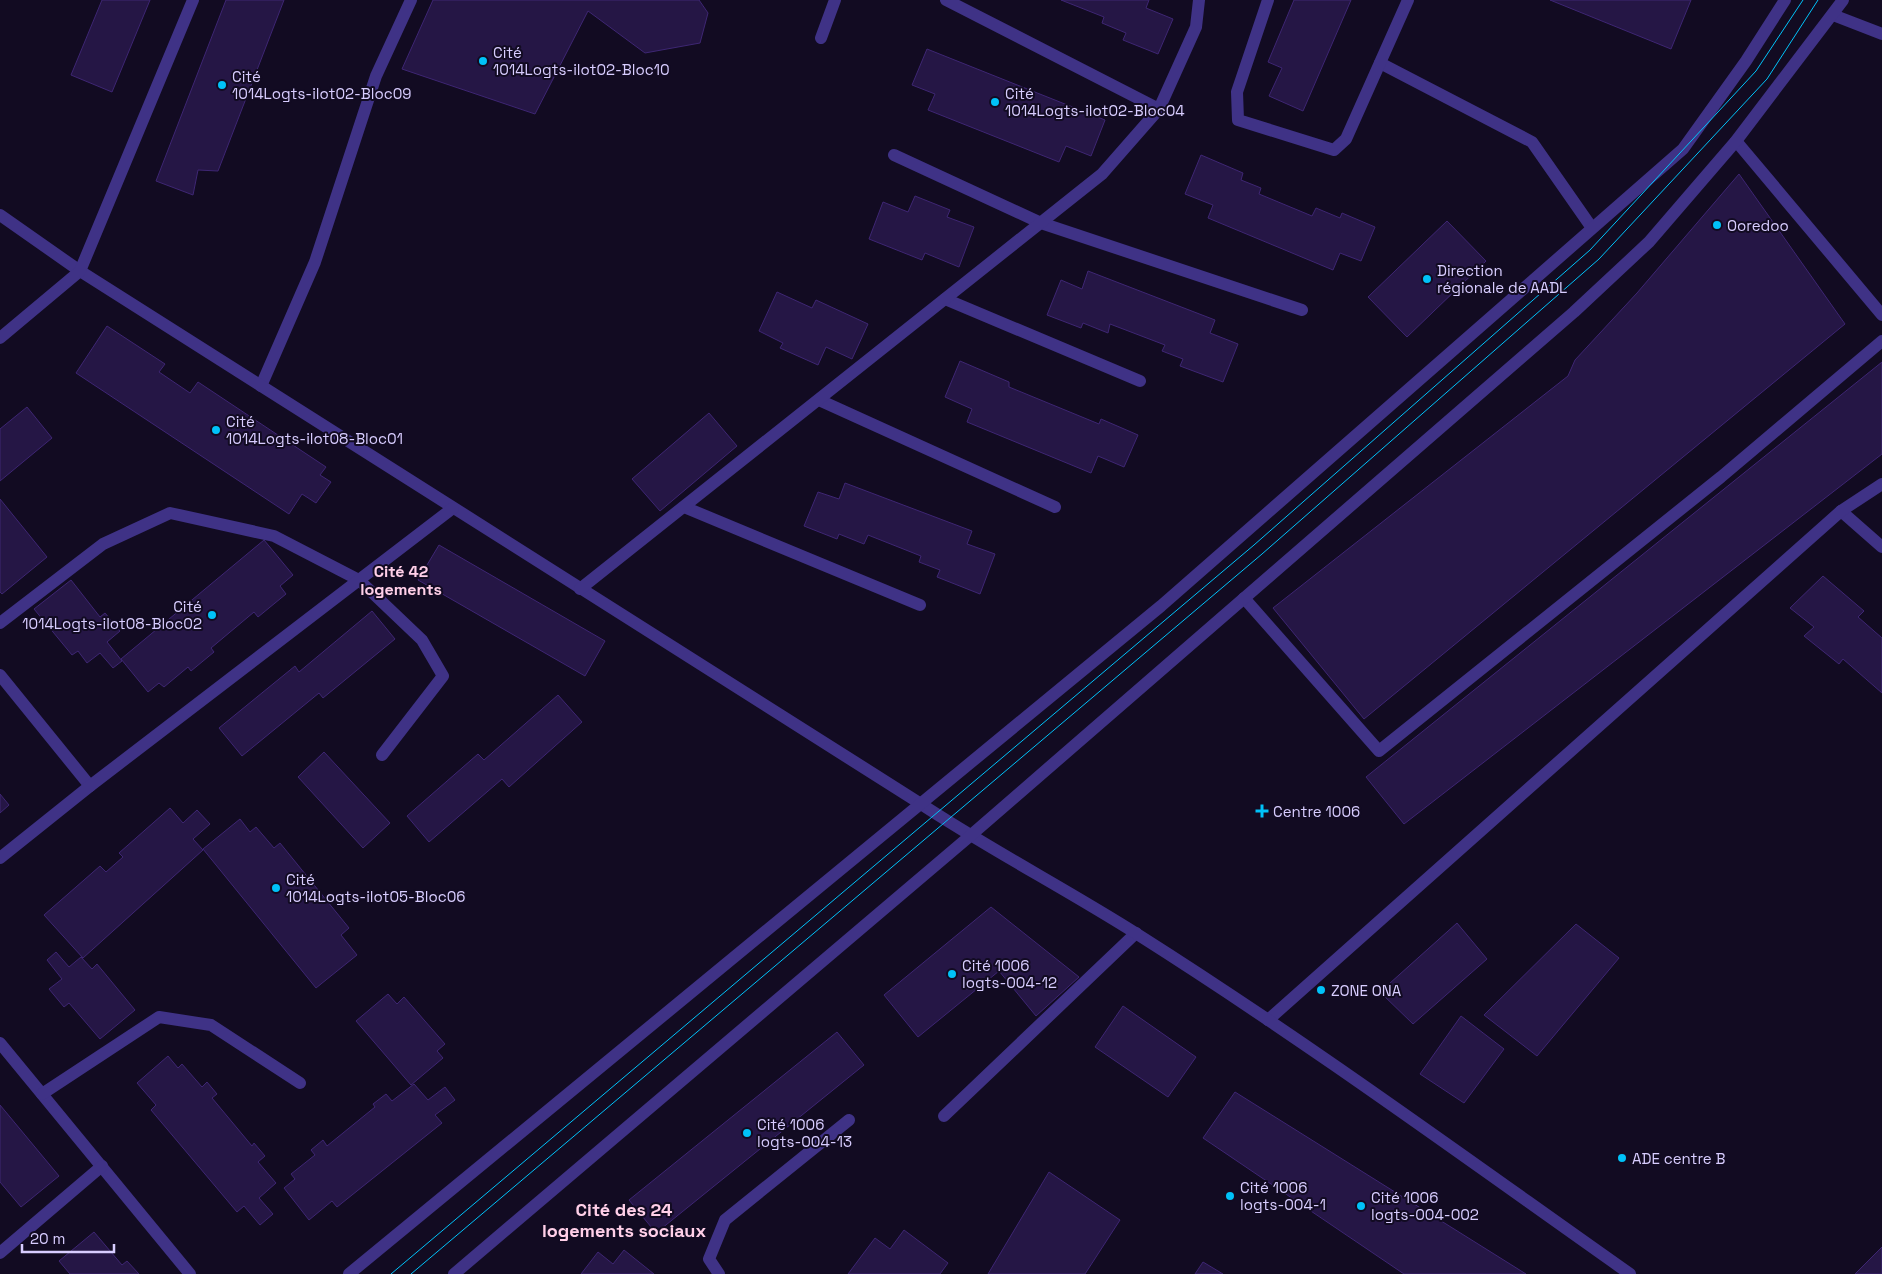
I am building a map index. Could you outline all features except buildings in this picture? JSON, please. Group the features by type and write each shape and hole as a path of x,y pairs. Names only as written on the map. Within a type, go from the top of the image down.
{"street":[{"path":"0,338 80,271 193,0"},
{"path":"261,386 315,262 376,76 411,0"},
{"path":"821,38 835,0"},
{"path":"946,0 1159,109"},
{"path":"580,590 1102,174 1159,109 1196,27 1199,0"},
{"path":"1268,0 1237,92 1238,120 1334,150 1346,139 1408,0"},
{"path":"349,1274 1161,606 1683,149 1746,62 1785,0"},
{"path":"454,1274 970,836 1574,312 1650,242 1736,141 1843,0"},
{"path":"1833,15 1882,34"},
{"path":"1380,63 1532,142 1592,228"},
{"path":"1736,141 1882,315"},
{"path":"894,155 1042,223 1302,310"},
{"path":"0,215 80,271 580,590 970,836 1136,933 1268,1020 1630,1274"},
{"path":"945,299 1140,382"},
{"path":"1244,598 1379,751 1721,477 1882,341"},
{"path":"819,400 1055,507"},
{"path":"1268,1020 1842,511 1882,484"},
{"path":"684,507 920,605"},
{"path":"0,858 90,786 452,508"},
{"path":"1842,511 1882,547"},
{"path":"0,623 104,544 170,513 274,536 359,580 422,640 443,676 382,755"},
{"path":"0,675 90,786"},
{"path":"944,1116 1136,933"},
{"path":"42,1094 159,1017 211,1025 300,1083"},
{"path":"0,1043 190,1274"},
{"path":"719,1274 708,1259 725,1220 849,1120"},
{"path":"0,1253 102,1166"}],"tram line":[{"path":"391,1274 1254,545 1590,250 1756,71 1803,0"},
{"path":"411,1274 1262,554 1599,259 1767,79 1818,0"}],"place":[{"name":"Cité 1014Logts-ilot02-Bloc10","path":"483,61"},
{"name":"Cité 1014Logts-ilot02-Bloc09","path":"222,85"},
{"name":"Cité 1014Logts-ilot02-Bloc04","path":"995,102"},
{"name":"Ooredoo","path":"1717,225"},
{"name":"Direction régionale de AADL","path":"1427,279"},
{"name":"Cité 1014Logts-ilot08-Bloc01","path":"216,430"},
{"name":"Cité 1014Logts-ilot08-Bloc02","path":"212,615"},
{"name":"Centre 1006","path":"1262,811"},
{"name":"Cité 1014Logts-ilot05-Bloc06","path":"276,888"},
{"name":"Cité 1006 logts-004-12","path":"952,974"},
{"name":"ZONE ONA","path":"1321,990"},
{"name":"Cité 1006 logts-004-13","path":"747,1133"},
{"name":"ADE centre B","path":"1622,1158"},
{"name":"Cité 1006 logts-004-1","path":"1230,1196"},
{"name":"Cité 1006 logts-004-002","path":"1361,1206"}],"district":[{"name":"Cité 42 logements","path":"401,580"},
{"name":"Cité des 24 logements sociaux","path":"624,1219"}]}
